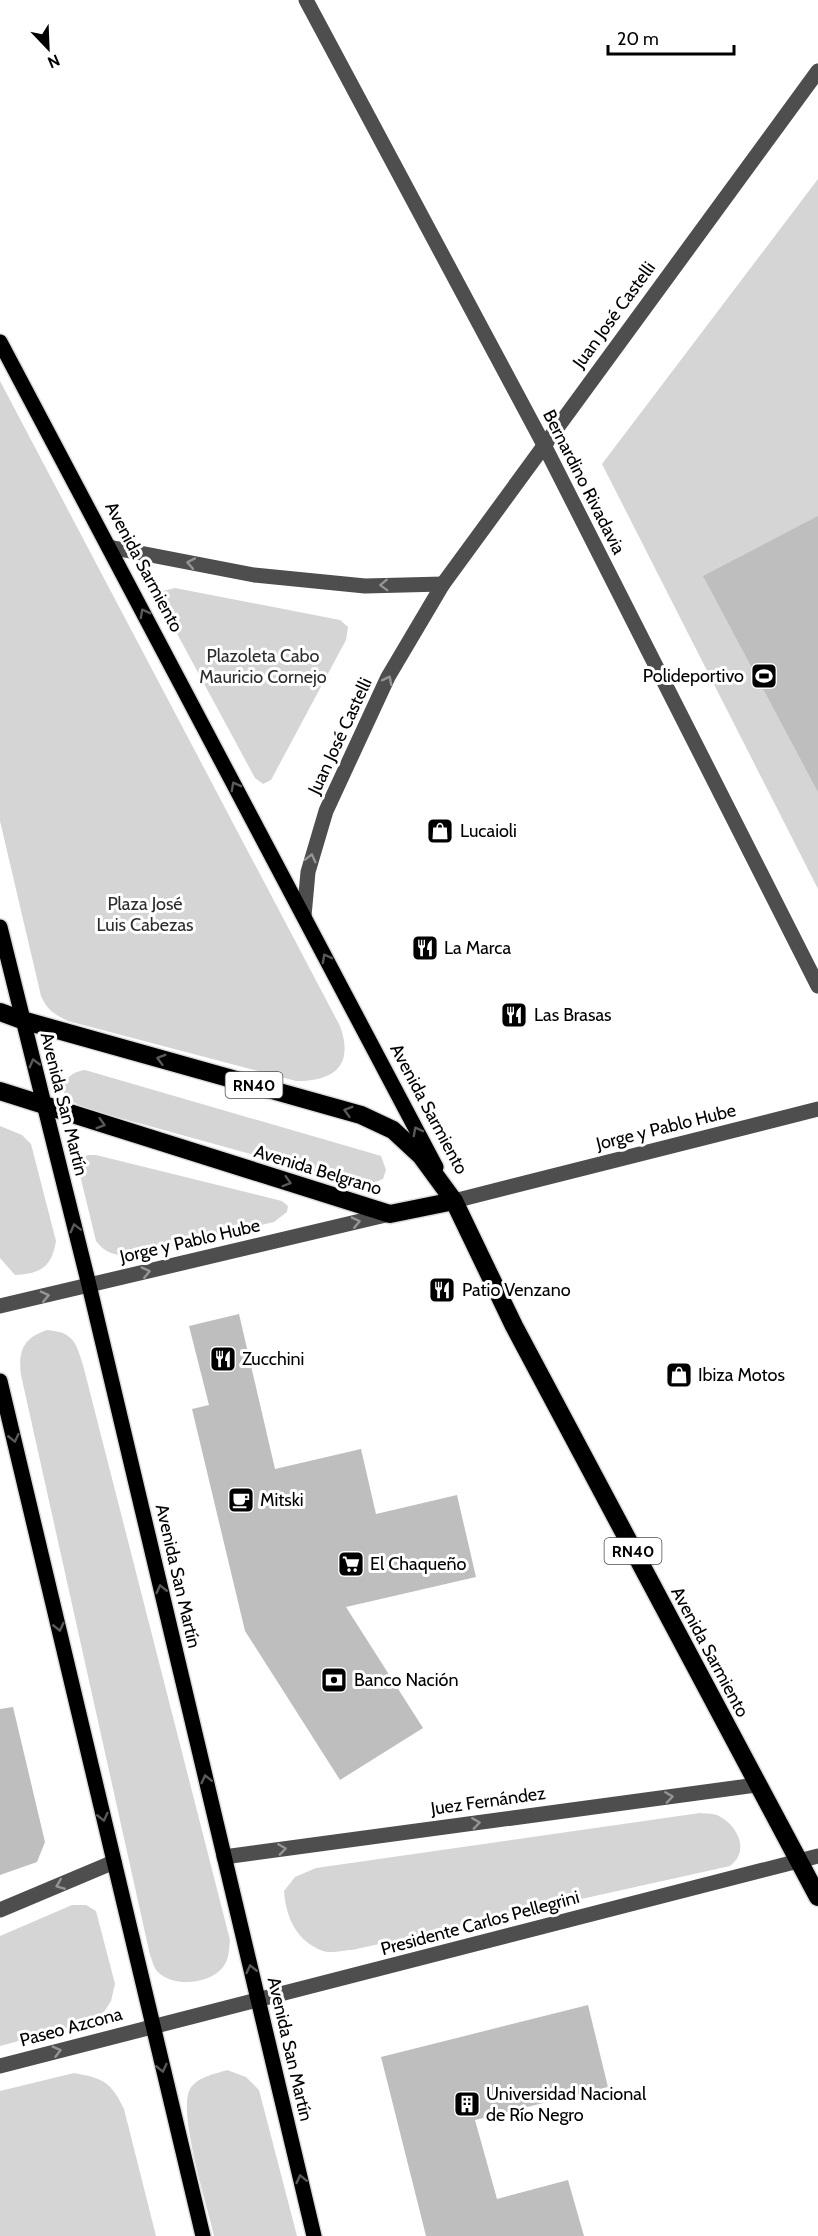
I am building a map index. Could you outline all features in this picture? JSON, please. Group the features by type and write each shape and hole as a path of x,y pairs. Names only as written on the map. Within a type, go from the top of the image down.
{"highway":[{"name":"RN40","path":"0,1012 361,1115 393,1130 421,1156 454,1201"},
{"name":"Avenida Belgrano","path":"0,1091 390,1214 454,1201"},
{"name":"Avenida Sarmiento","path":"454,1201 514,1326 756,1785 818,1897"}],"main road":[{"name":"Avenida Sarmiento","path":"0,342 454,1201"},
{"name":"Avenida San Martín","path":"0,927 89,1285 314,2236"},
{"path":"0,1381 203,2236"}],"street":[{"name":"Bernardino Rivadavia","path":"306,0 544,445 818,986"},
{"name":"Juan José Castelli","path":"304,916 308,872 326,811 388,677 443,584 818,70"},
{"path":"109,547 254,575 365,586 443,584"},
{"name":"Jorge y Pablo Hube","path":"454,1201 818,1109"},
{"name":"Jorge y Pablo Hube","path":"0,1306 390,1214"},
{"name":"Juez Fernández","path":"224,1857 756,1785"},
{"name":"Presidente Carlos Pellegrini","path":"152,2026 258,2001 818,1856"},
{"path":"0,1910 114,1862"},
{"name":"Paseo Azcona","path":"0,2066 152,2026"}],"green space":[{"name":"Polideportivo","path":"818,179 818,889 602,464"},
{"name":"Plaza José Luis Cabezas","path":"0,381 340,1026 345,1051 343,1061 331,1074 321,1078 296,1081 68,1021 52,1011 41,996 0,821"},
{"name":"Plazoleta Cabo Mauricio Cornejo","path":"175,588 340,620 348,627 346,640 271,780 263,784 255,778 161,604 159,596 163,591"},
{"path":"85,1070 381,1156 386,1170 383,1179 366,1186 84,1108 65,1097 64,1086 71,1075"},
{"path":"0,1126 22,1135 31,1144 56,1241 48,1263 38,1271 31,1273 15,1275 0,1258"},
{"path":"88,1155 96,1155 282,1201 288,1206 287,1212 274,1222 131,1256 116,1254 103,1249 96,1241 78,1167 80,1160"},
{"path":"47,1330 68,1336 75,1344 83,1365 230,1940 228,1958 223,1967 217,1973 201,1980 182,1982 165,1977 155,1969 150,1955 21,1375 20,1359 24,1346 32,1337"},
{"path":"700,1813 719,1816 726,1820 736,1832 740,1846 739,1853 730,1866 337,1952 323,1951 306,1941 294,1927 287,1910 284,1891 295,1877 316,1868"},
{"path":"72,1905 86,1905 96,1911 115,1984 111,2001 102,2015 82,2024 0,2046 0,1936"},
{"path":"227,2070 246,2077 259,2090 297,2236 214,2236 190,2138 187,2101 193,2085 207,2076"},
{"path":"74,2073 99,2079 105,2083 115,2093 124,2109 156,2236 0,2236 0,2091"}],"building":[{"path":"818,516 818,792 703,576"},
{"path":"239,1314 275,1469 361,1449 376,1514 457,1495 476,1577 346,1607 423,1728 340,1780 245,1631 192,1409 209,1405 189,1326"},
{"path":"13,1707 45,1842 37,1862 0,1875 0,1709"},
{"name":"Universidad Nacional de Río Negro","path":"588,2005 608,2087 475,2120 497,2199 568,2180 584,2236 426,2236 381,2057"}],"place":[{"name":"Polideportivo","path":"764,676"},
{"name":"Lucaioli","path":"440,831"},
{"name":"La Marca","path":"425,948"},
{"name":"Las Brasas","path":"514,1015"},
{"name":"Patio Venzano","path":"442,1290"},
{"name":"Zucchini","path":"223,1359"},
{"name":"Ibiza Motos","path":"679,1375"},
{"name":"Mitski","path":"241,1500"},
{"name":"El Chaqueño","path":"351,1564"},
{"name":"Banco Nación","path":"334,1680"},
{"name":"Universidad Nacional de Río Negro","path":"467,2104"}]}
